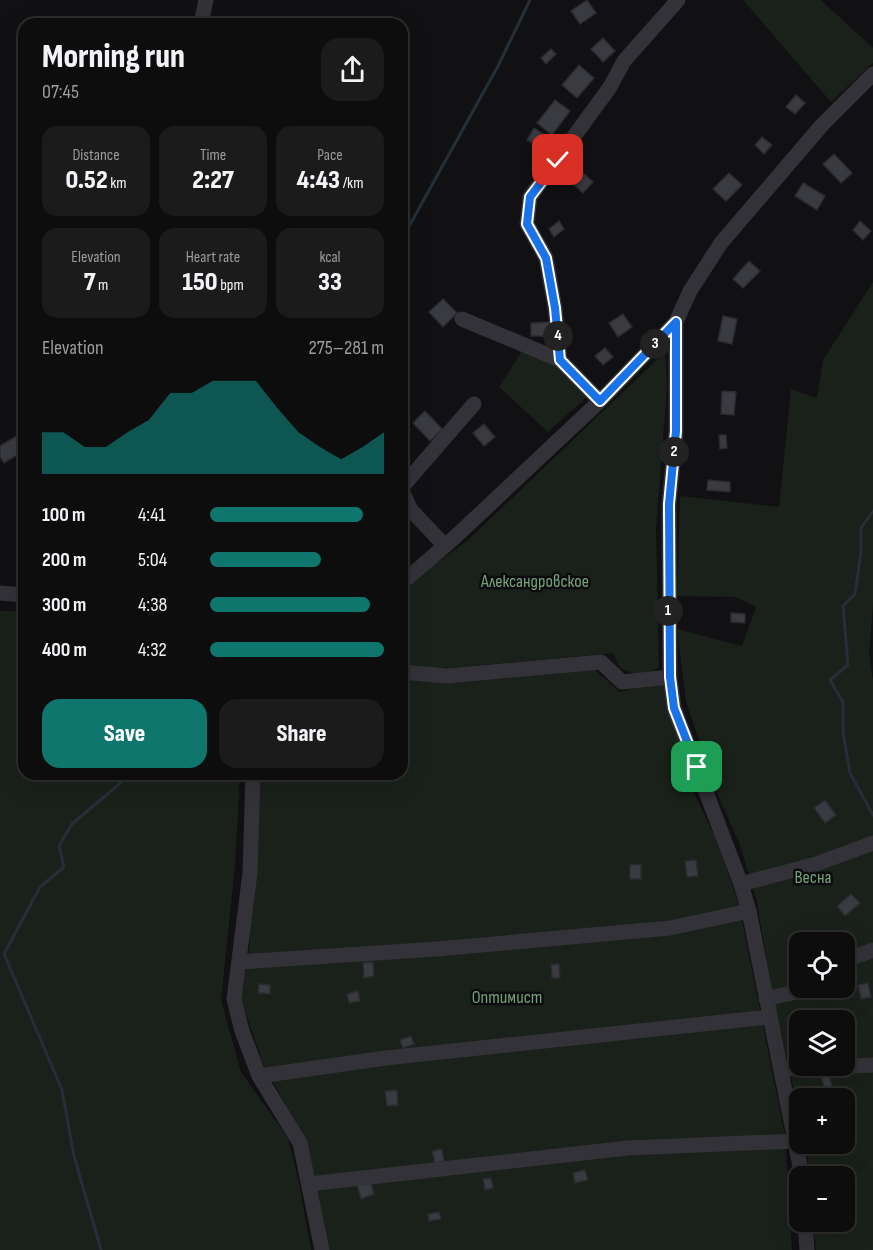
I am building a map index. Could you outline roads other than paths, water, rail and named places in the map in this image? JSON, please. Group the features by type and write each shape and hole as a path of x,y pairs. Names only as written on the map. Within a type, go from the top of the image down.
{"street":[{"path":"202,18 206,0"},
{"path":"560,360 555,308 546,258 527,224 530,197 610,87 624,61 678,0"},
{"path":"408,578 600,401 676,322 690,291 721,243 822,125 873,74"},
{"path":"462,319 560,360 600,401"},
{"path":"676,322 676,431 669,504 670,677 674,708 741,884 749,911 789,1107"},
{"path":"408,482 474,404"},
{"path":"408,503 411,510 445,546"},
{"path":"0,593 18,594"},
{"path":"408,673 447,676 601,662 622,682 670,677"},
{"path":"253,780 250,873 234,999 242,1031 259,1076 300,1143 322,1250"},
{"path":"741,884 816,864 873,843"},
{"path":"239,962 437,950 670,928 749,911"},
{"path":"855,957 873,950"},
{"path":"766,999 789,994"},
{"path":"259,1076 397,1057 769,1017"},
{"path":"781,1069 873,1065"},
{"path":"309,1184 628,1148 789,1141"},
{"path":"806,1232 807,1250"}],"waterway":[{"path":"408,228 498,66 530,0"},
{"path":"873,511 861,528 861,553 855,594 843,606 848,665 830,680 843,702 843,732 850,773 873,815"},
{"path":"101,1250 74,1156 62,1090 4,954 40,887 64,867 59,846 72,824 124,780"}],"park label":[{"name":"Александровское","path":"535,581"},
{"name":"Весна","path":"813,877"},
{"name":"Оптимист","path":"507,997"}]}
